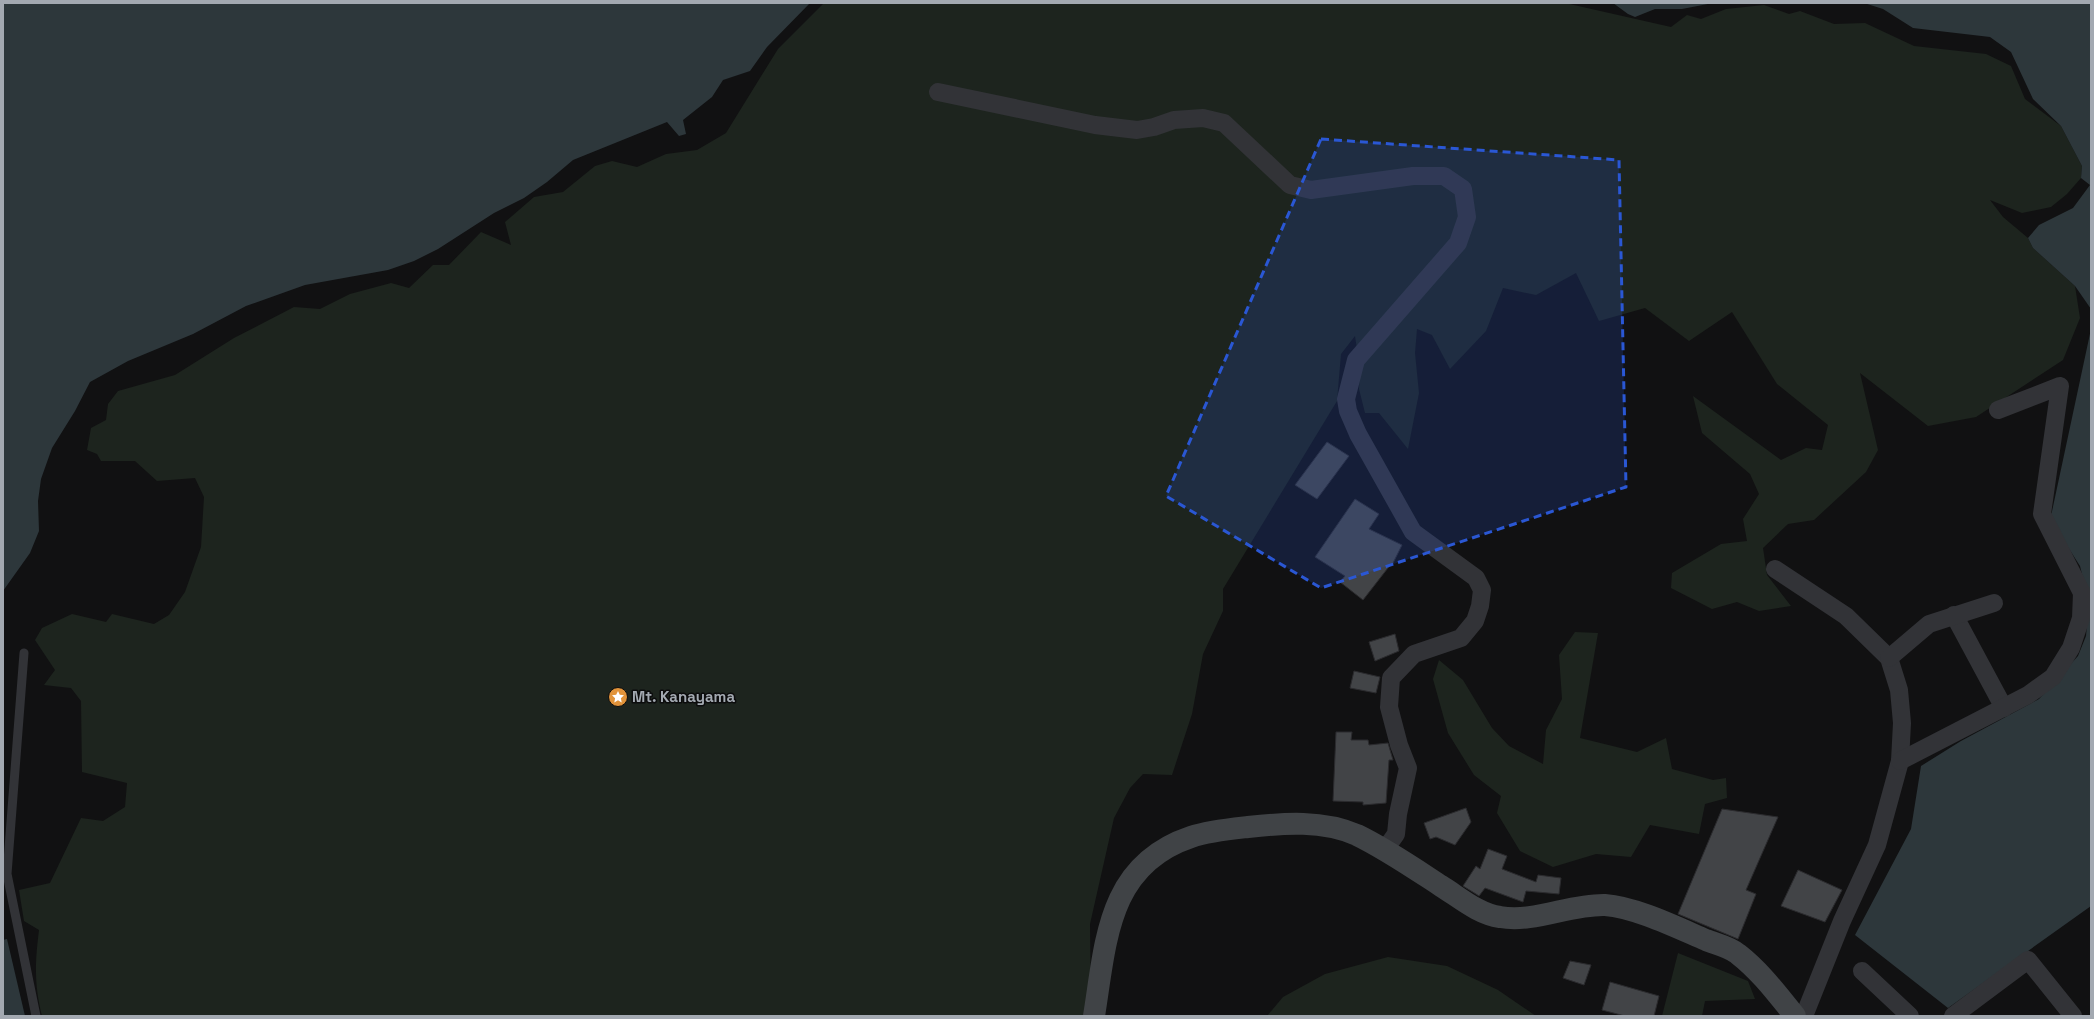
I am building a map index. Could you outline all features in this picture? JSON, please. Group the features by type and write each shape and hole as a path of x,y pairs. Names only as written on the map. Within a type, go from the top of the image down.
{"street":[{"path":"938,92 1096,125 1137,130 1154,127 1174,120 1203,118 1224,123 1290,185 1311,190 1413,176 1444,176 1463,189 1467,217 1458,243 1356,360 1346,399 1348,411 1358,434 1413,532 1476,578 1482,590 1480,606 1475,621 1461,638 1414,654 1391,678 1389,707 1408,768 1398,814 1396,834 1384,851"},
{"path":"1900,761 2028,695 2053,677 2071,648 2082,618 2082,593 2042,514 2060,386 1998,410"},
{"path":"1775,569 1846,616 1889,658 1899,690 1902,723 1900,761 1877,845 1842,921 1804,1016"},
{"path":"1889,658 1929,624 1994,603"},
{"path":"1954,615 2004,708"},
{"path":"1094,1016 1109,926 1116,905 1125,888 1147,861 1169,846 1192,836 1232,829 1304,823 1332,827 1357,835 1473,907 1498,917 1521,919 1569,909 1605,905 1635,912 1686,932 1736,952 1758,970 1795,1016"},
{"path":"1953,1016 2028,960 2073,1016"},
{"path":"1862,971 1910,1016"}],"lane":[{"path":"24,653 7,874 36,1016"}],"highlighted area":[{"path":"1321,139 1619,160 1626,487 1321,588 1166,496"}],"shaded area":[{"path":"3,3 810,3 767,47 750,71 723,80 712,97 683,120 686,134 679,136 667,122 573,160 547,182 524,198 494,213 438,249 414,261 388,270 305,285 246,306 193,334 128,361 90,382 75,411 52,448 41,479 38,501 39,531 30,553 3,591"},
{"path":"824,3 1565,3 1671,27 1687,15 1701,19 1726,9 1764,5 1789,14 1800,11 1834,24 1865,23 1914,46 1986,54 2011,66 2025,99 2061,126 2082,166 2081,178 2067,194 2051,207 2022,213 1990,200 2003,217 2028,238 2033,248 2075,286 2080,318 2063,360 1976,417 1928,426 1860,373 1878,450 1866,472 1814,520 1788,524 1763,548 1767,575 1791,606 1759,611 1737,602 1712,609 1671,588 1672,573 1721,544 1747,541 1743,519 1759,494 1750,474 1702,433 1693,396 1781,460 1806,448 1822,450 1828,425 1777,384 1732,312 1689,341 1645,308 1599,321 1576,273 1536,295 1503,288 1486,331 1450,369 1432,335 1417,329 1415,353 1419,393 1408,449 1379,413 1365,413 1359,389 1360,369 1355,336 1341,354 1337,401 1223,589 1223,611 1203,654 1192,714 1172,775 1143,774 1130,788 1114,818 1090,924 1091,1016 42,1016 36,983 39,930 24,921 19,890 50,883 81,818 103,821 125,807 127,783 82,772 81,701 71,688 44,685 55,670 35,640 42,628 72,614 106,622 112,614 154,624 169,615 185,592 201,547 204,497 195,478 157,481 135,461 101,461 97,454 87,450 91,428 106,420 108,404 118,391 175,375 234,338 294,307 320,309 350,294 391,283 409,288 433,265 449,265 481,232 511,245 505,222 534,197 563,192 595,166 612,161 637,167 666,154 697,150 726,133 778,49"},
{"path":"1613,3 1713,3 1682,9 1655,9 1635,17 1628,14"},
{"path":"1864,3 2091,3 2091,309 2075,286 2033,248 2028,238 2039,225 2073,208 2090,185 2081,178 2082,166 2061,126 2033,99 2011,52 1990,37 1913,28 1883,9"},
{"path":"2091,329 2091,906 1948,1008 1855,935 1911,829 1921,766 1961,741 2039,699 2078,656 2086,636 2089,602 2080,566 2064,541 2051,516"},
{"path":"1575,632 1598,633 1580,738 1637,752 1666,738 1672,769 1713,780 1726,778 1727,798 1705,804 1699,834 1650,825 1631,857 1596,854 1553,867 1520,851 1497,813 1501,796 1474,775 1448,733 1433,679 1439,660 1463,680 1492,728 1509,746 1543,764 1546,730 1562,699 1559,655"},
{"path":"7,939 25,1016 3,1016 3,940"},
{"path":"1678,953 1748,981 1755,999 1705,1001 1702,1016 1662,1016"},
{"path":"1388,957 1447,966 1498,990 1536,1016 1267,1016 1283,997 1325,974"}],"building":[{"path":"1327,442 1349,456 1317,499 1295,485"},
{"path":"1355,499 1379,514 1369,529 1402,545 1392,565 1391,564 1363,600 1340,582 1345,576 1315,557"},
{"path":"1395,634 1399,651 1375,661 1369,642"},
{"path":"1354,671 1380,677 1376,693 1350,688"},
{"path":"1336,732 1352,732 1351,740 1368,740 1369,745 1388,743 1393,760 1389,760 1386,803 1363,805 1363,802 1333,801"},
{"path":"1466,808 1471,822 1455,845 1436,837 1430,839 1424,823"},
{"path":"1722,809 1778,817 1746,890 1756,894 1738,939 1678,914"},
{"path":"1488,849 1507,856 1502,869 1536,882 1538,875 1561,878 1559,894 1526,891 1523,902 1485,888 1479,896 1463,886 1476,866 1480,869"},
{"path":"1798,870 1842,890 1825,922 1781,906"},
{"path":"1570,961 1591,965 1584,985 1563,978"},
{"path":"1610,982 1659,996 1654,1016 1625,1016 1602,1010"}],"place":[{"name":"Mt. Kanayama","path":"618,697"}]}
